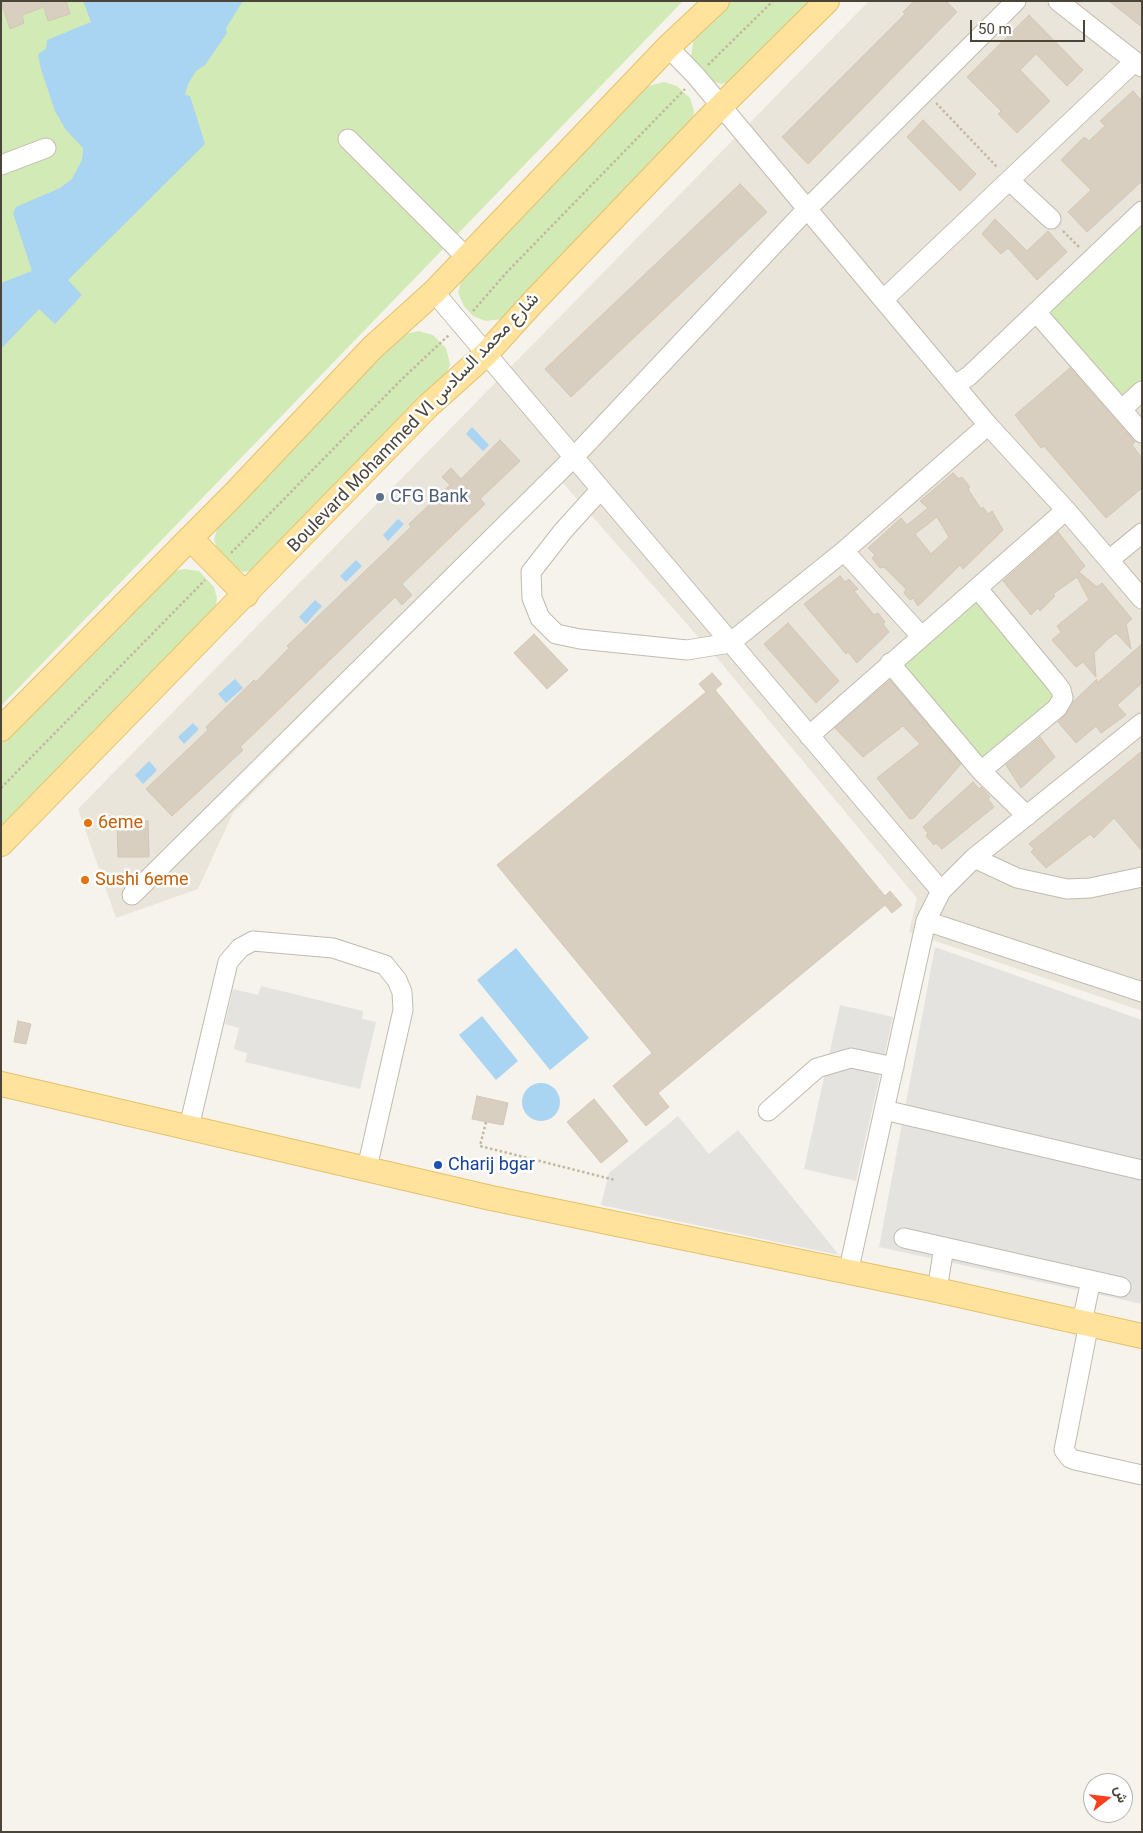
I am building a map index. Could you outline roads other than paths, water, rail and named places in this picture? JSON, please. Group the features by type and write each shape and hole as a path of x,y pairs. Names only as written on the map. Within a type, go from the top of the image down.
{"main road":[{"path":"1,729 190,538 372,348 434,292 668,47 717,1"},
{"name":"Boulevard Mohammed VI شارع محمد السادس","path":"1,844 246,595 428,406 486,354 535,300 721,106 827,1"},
{"path":"190,538 246,595"},
{"path":"1,1084 511,1203 936,1290 1142,1336"}],"street":[{"path":"132,895 574,458 807,210 1016,1"},
{"path":"884,299 1138,65 1058,1"},
{"path":"668,47 696,76 988,425 1066,510 1142,599"},
{"path":"348,139 466,258"},
{"path":"1,165 46,148"},
{"path":"1010,181 1051,220"},
{"path":"955,385 969,376 1091,258 1141,214"},
{"path":"434,292 941,891"},
{"path":"1036,312 1142,433"},
{"path":"1122,409 1142,391"},
{"path":"601,489 563,531 531,572 532,598 540,618 556,634 580,639 686,650 730,643 844,551 988,425"},
{"path":"809,736 1066,510"},
{"path":"1109,560 1142,533"},
{"path":"844,551 922,637"},
{"path":"978,589 1055,682 1061,690 1062,698 1057,708 981,771"},
{"path":"890,663 981,771 1027,816"},
{"path":"848,1273 926,921 941,891 974,858 1142,723"},
{"path":"974,858 1017,878 1067,889 1090,888 1142,877"},
{"path":"926,921 1142,992"},
{"path":"189,1127 228,962 240,948 254,941 333,948 385,965 397,980 402,992 404,1010 367,1168"},
{"path":"768,1111 817,1068 851,1058 894,1067"},
{"path":"884,1110 1142,1170"},
{"path":"904,1238 1120,1287"},
{"path":"936,1290 944,1247"},
{"path":"1091,1280 1064,1450 1070,1458 1075,1460 1142,1475"}],"water":[{"path":"83,1 243,1 226,28 227,33 205,65 196,71 188,84 185,95 190,96 205,144 68,280 82,295 55,324 39,309 1,349 1,283 32,271 13,213 16,207 60,188 72,179 82,160 83,148 66,130 55,111 40,66 38,54 46,49 47,40 91,22"},
{"path":"472,427 489,445 483,451 466,434"},
{"path":"398,519 404,524 388,541 383,535"},
{"path":"356,560 362,566 346,582 340,576"},
{"path":"315,600 322,606 306,624 299,617"},
{"path":"235,679 243,688 226,703 218,694"},
{"path":"193,723 199,729 184,744 178,737"},
{"path":"149,761 157,770 143,784 135,775"},
{"path":"516,948 589,1038 550,1070 477,980"},
{"path":"482,1016 518,1061 496,1080 459,1035"},
{"path":"541,1083 554,1089 560,1102 554,1115 541,1121 528,1115 522,1102 528,1089"}],"place":[{"name":"CFG Bank","path":"380,497"},
{"name":"6eme","path":"88,823"},
{"name":"Sushi 6eme","path":"85,880"},
{"name":"Charij bgar","path":"438,1165"}]}
